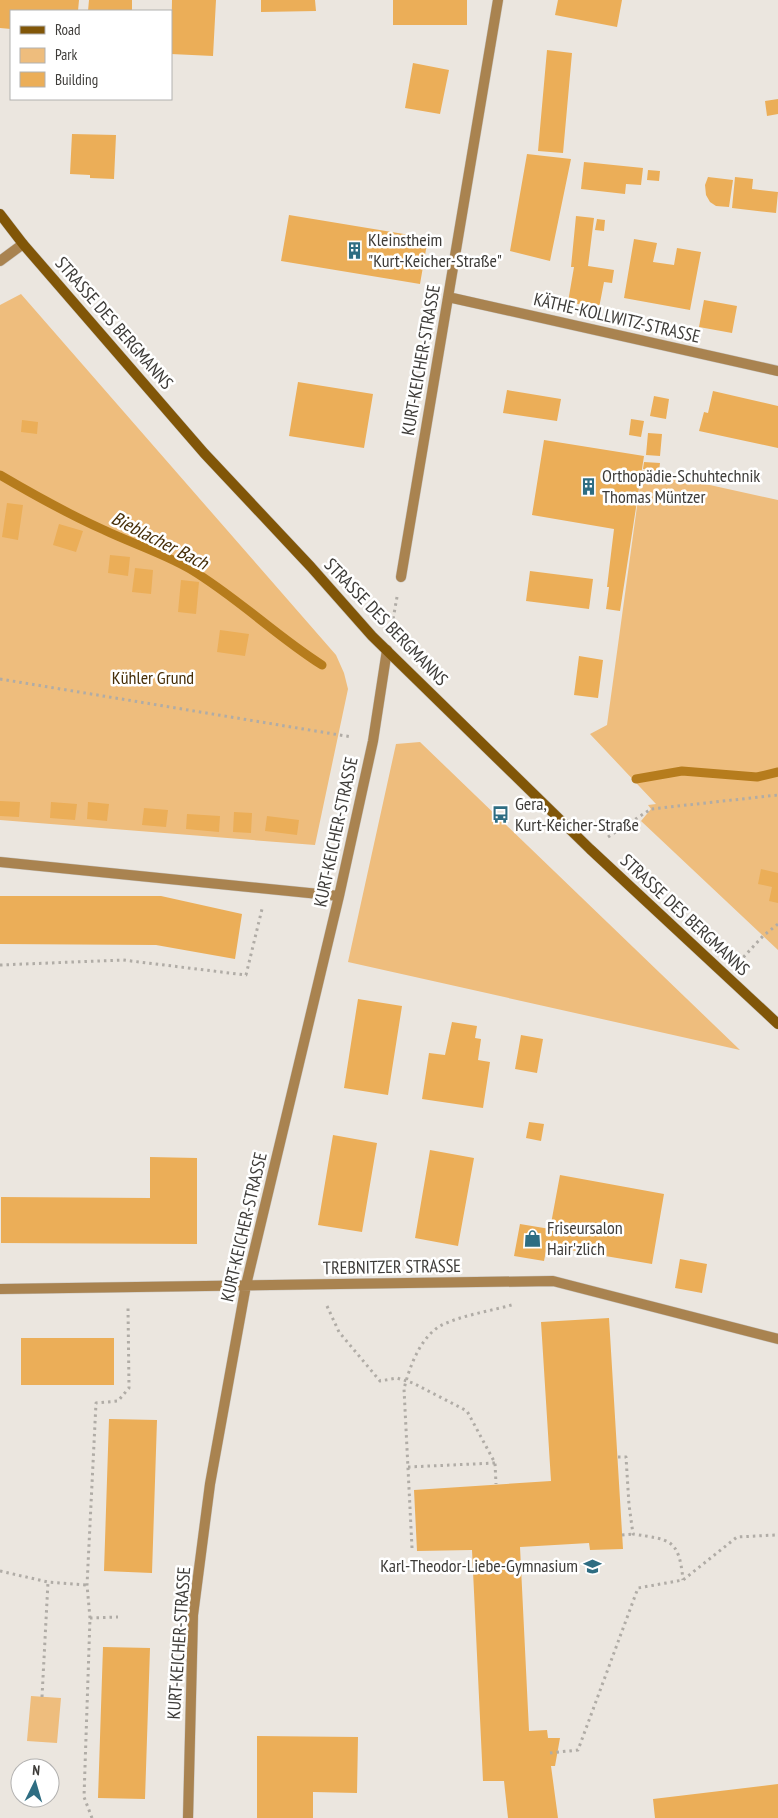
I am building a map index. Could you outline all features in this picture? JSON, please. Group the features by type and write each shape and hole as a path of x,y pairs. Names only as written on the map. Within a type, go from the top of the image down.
{"main road":[{"name":"STRASSE DES BERGMANNS","path":"0,214 204,453 387,650 590,849 778,1024"}],"street":[{"name":"KURT-KEICHER-STRASSE","path":"401,577 498,0"},
{"path":"0,261 24,244"},
{"name":"KÄTHE-KOLLWITZ-STRASSE","path":"448,297 778,371"},
{"name":"KURT-KEICHER-STRASSE","path":"188,1818 193,1615 210,1484 246,1286 339,896 372,741 387,650"},
{"path":"0,862 339,896"},
{"name":"TREBNITZER STRASSE","path":"0,1289 554,1281 778,1339"}],"path":[{"path":"387,650 401,577"},
{"path":"0,679 325,731 372,741"},
{"path":"590,849 651,809 778,795"},
{"path":"0,965 123,960 246,975 268,888"},
{"path":"727,976 763,936 778,924"},
{"path":"318,1285 339,1332 380,1381 397,1378 406,1381 468,1411 495,1463 496,1484"},
{"path":"92,1818 84,1797 90,1618 87,1585 96,1403 118,1400 129,1388 128,1287"},
{"path":"412,1548 404,1390 409,1370 420,1347 439,1327 461,1318 522,1302"},
{"path":"618,1457 626,1457 633,1534"},
{"path":"408,1467 495,1463"},
{"path":"550,1753 578,1750 638,1588 683,1580 736,1537 775,1535 778,1533"},
{"path":"622,1535 633,1534 657,1537 671,1543 678,1552 682,1563 683,1580"},
{"path":"0,1571 48,1582 87,1585"},
{"path":"42,1697 48,1582"},
{"path":"90,1618 118,1617"}],"green space":[{"name":"Kühler Grund","path":"21,294 336,655 344,673 348,689 315,845 0,820 0,305"},
{"path":"642,470 778,500 778,950 641,821 651,809 648,805 656,804 590,734 607,725"},
{"path":"420,742 740,1050 348,962 396,744"},
{"path":"31,1696 61,1698 57,1743 27,1741"}],"building":[{"path":"0,0 79,0 78,10 10,10 10,29 0,28"},
{"path":"89,0 132,0 132,10 88,10"},
{"path":"172,0 216,0 213,56 172,54"},
{"path":"261,0 315,0 316,11 261,12"},
{"path":"393,0 467,0 467,25 393,25"},
{"path":"558,0 622,0 617,27 555,15"},
{"path":"547,50 572,53 563,153 538,151"},
{"path":"413,63 449,70 440,114 405,108"},
{"path":"778,99 778,114 767,116 765,101"},
{"path":"72,134 116,135 114,179 90,178 90,175 70,174"},
{"path":"527,154 571,159 550,261 510,251"},
{"path":"584,162 643,168 641,185 626,184 625,194 581,189"},
{"path":"648,170 660,171 659,181 647,180"},
{"path":"708,177 733,180 729,207 716,206 710,202 706,195 705,185"},
{"path":"735,177 753,179 752,189 778,192 776,213 732,208"},
{"name":"Kleinstheim \"Kurt-Keicher-Straße\"","path":"289,215 428,238 420,284 281,261"},
{"path":"576,216 594,218 588,266 614,270 612,283 604,282 599,308 568,302 574,267 571,267"},
{"path":"597,219 605,220 604,231 595,230"},
{"path":"634,239 657,243 653,262 674,265 677,248 701,252 690,310 624,298"},
{"path":"704,300 737,306 732,333 699,327"},
{"path":"298,382 373,394 364,448 289,436"},
{"path":"507,390 561,399 557,421 503,413"},
{"path":"713,391 778,406 778,448 699,431 704,412 708,413"},
{"path":"654,396 669,399 666,419 650,416"},
{"path":"631,419 644,421 641,437 629,435"},
{"path":"22,420 38,422 37,434 21,432"},
{"path":"648,433 662,434 660,456 646,455"},
{"name":"Orthopädie-Schuhtechnik Thomas Müntzer","path":"544,440 644,456 620,611 606,609 614,529 532,515"},
{"path":"644,462 660,463 659,471 643,469"},
{"path":"7,503 23,505 18,540 2,537"},
{"path":"59,524 83,531 76,552 53,545"},
{"path":"110,555 130,557 128,576 108,573"},
{"path":"135,568 153,570 151,594 132,592"},
{"path":"530,571 593,579 589,609 526,601"},
{"path":"181,580 199,582 196,614 178,612"},
{"path":"220,630 249,634 245,656 217,652"},
{"path":"579,656 603,660 598,698 574,695"},
{"path":"0,801 20,802 19,817 0,816"},
{"path":"51,802 77,804 75,820 50,818"},
{"path":"88,802 109,804 107,821 87,819"},
{"path":"144,808 168,810 166,827 142,825"},
{"path":"234,812 252,813 251,833 233,832"},
{"path":"187,814 220,816 219,832 186,829"},
{"path":"267,816 299,820 297,835 265,831"},
{"path":"761,869 778,873 778,903 769,901 772,887 758,884"},
{"path":"0,896 161,896 242,914 235,959 156,945 0,944"},
{"path":"358,999 402,1006 388,1095 344,1088"},
{"path":"452,1022 477,1026 475,1038 481,1039 478,1060 490,1062 483,1108 422,1099 429,1053 445,1055"},
{"path":"521,1035 543,1039 537,1073 515,1069"},
{"path":"529,1122 544,1124 541,1141 526,1138"},
{"path":"333,1135 377,1143 362,1232 318,1225"},
{"path":"430,1150 474,1158 458,1246 415,1238"},
{"path":"150,1157 197,1158 197,1244 1,1243 1,1197 150,1198"},
{"path":"560,1175 664,1194 652,1264 547,1246 544,1261 514,1256 520,1224 550,1229"},
{"path":"680,1259 707,1264 702,1293 675,1288"},
{"name":"Karl-Theodor-Liebe-Gymnasium","path":"609,1318 623,1549 590,1550 589,1543 520,1547 529,1731 547,1730 548,1738 560,1738 555,1766 551,1766 558,1818 508,1818 504,1781 483,1781 472,1550 417,1551 414,1490 551,1481 541,1322"},
{"path":"21,1338 114,1338 114,1385 21,1385"},
{"path":"109,1419 157,1420 152,1573 104,1571"},
{"path":"103,1647 150,1648 145,1799 98,1798"},
{"path":"257,1736 358,1737 357,1793 313,1792 313,1818 257,1818"},
{"path":"778,1784 778,1818 655,1818 653,1799"}],"waterway":[{"name":"Bieblacher Bach","path":"0,475 77,517 114,535 170,558 190,569 322,665"},
{"name":"Bieblacher Bach","path":"636,779 682,771 757,777 778,772"}],"place":[{"name":"Kleinstheim \"Kurt-Keicher-Straße\"","path":"354,250"},
{"name":"Orthopädie-Schuhtechnik Thomas Müntzer","path":"588,486"},
{"name":"Gera, Kurt-Keicher-Straße","path":"501,814"},
{"name":"Friseursalon Hair'zlich","path":"533,1238"},
{"name":"Karl-Theodor-Liebe-Gymnasium","path":"592,1566"}]}
